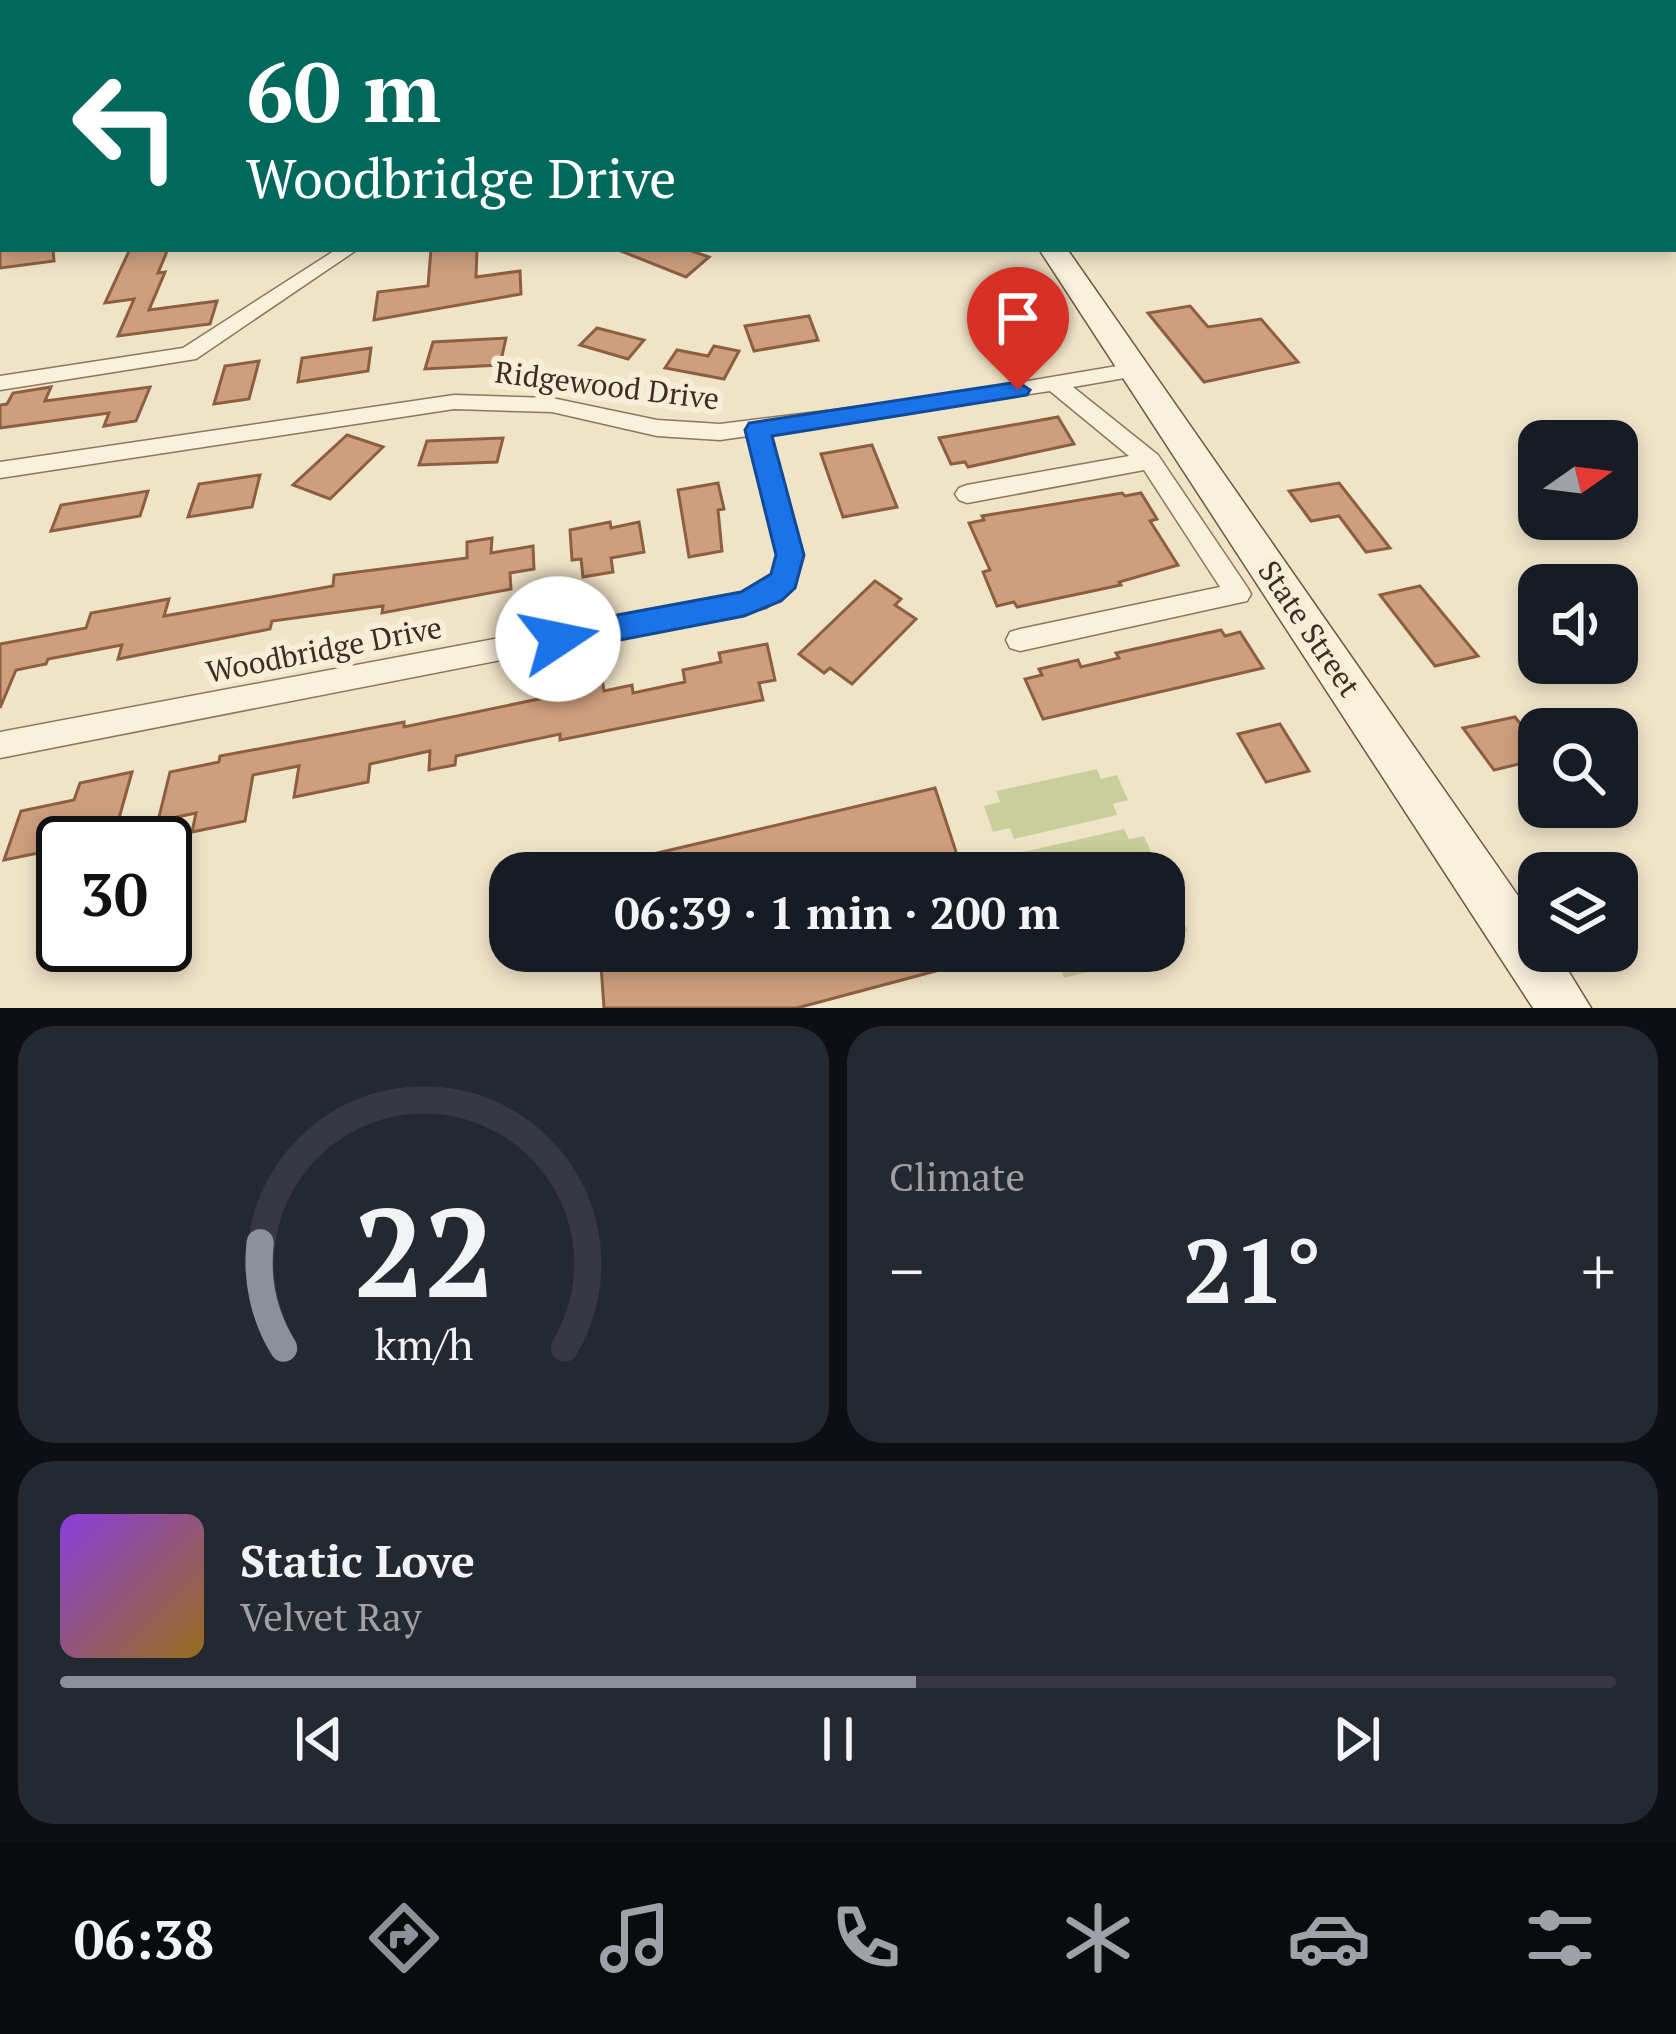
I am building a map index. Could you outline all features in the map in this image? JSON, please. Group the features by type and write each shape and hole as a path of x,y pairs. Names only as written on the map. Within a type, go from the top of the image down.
{"main road":[{"name":"State Street","path":"1055,252 1564,1008"}],"street":[{"path":"0,383 189,354 344,252"},
{"name":"Ridgewood Drive","path":"0,470 476,401 552,405 687,431 758,430 1135,370"},
{"path":"1020,640 1238,595 1150,460 1055,384"},
{"name":"Woodbridge Drive","path":"0,745 757,600 784,580 790,555 758,430"},
{"path":"967,494 1150,460"}],"green space":[{"path":"1097,769 1101,779 1117,775 1128,800 1113,804 1117,815 1014,839 1010,828 993,832 984,806 1000,802 996,791"},
{"path":"1124,829 1129,839 1144,836 1151,852 1023,852"}],"building":[{"path":"0,252 53,252 54,261 0,268"},
{"path":"129,252 167,252 158,273 165,272 149,310 217,301 210,324 118,336 134,299 105,303"},
{"path":"431,252 477,252 476,277 520,271 521,294 374,320 378,292 428,286"},
{"path":"624,252 695,252 709,257 686,277"},
{"path":"1190,306 1208,327 1261,319 1298,362 1204,382 1148,313"},
{"path":"809,316 818,340 754,351 745,326"},
{"path":"597,328 644,340 628,359 580,345"},
{"path":"506,338 500,365 425,369 433,342"},
{"path":"714,346 739,351 724,379 665,368 677,350 708,356"},
{"path":"371,348 368,371 298,382 302,358"},
{"path":"259,361 249,399 214,404 225,366"},
{"path":"51,387 45,401 150,387 136,421 104,426 109,413 0,428 0,405 7,404 13,393"},
{"path":"1058,417 1074,444 968,467 965,462 951,464 939,438"},
{"path":"347,435 383,447 330,499 293,485"},
{"path":"503,438 497,462 419,465 427,441"},
{"path":"872,445 897,507 843,517 821,454"},
{"path":"260,475 252,507 188,517 199,484"},
{"path":"718,483 724,509 718,510 722,551 689,557 678,490"},
{"path":"1339,483 1390,548 1366,552 1339,516 1311,521 1289,491"},
{"path":"148,491 140,516 51,531 61,505"},
{"path":"1141,493 1157,519 1150,521 1178,565 1119,582 1121,585 1017,607 1014,602 997,606 983,572 990,570 969,523 984,520 982,516"},
{"path":"610,522 611,528 639,522 644,552 611,558 613,572 583,577 581,559 572,560 570,530"},
{"path":"492,538 491,553 533,546 534,569 510,573 511,589 382,613 383,606 272,621 270,629 118,659 122,645 48,659 46,664 16,670 0,708 0,644 86,628 91,613 169,599 164,616 333,586 334,575 467,558 467,542"},
{"path":"875,581 901,599 895,605 916,619 852,684 830,668 824,673 799,654"},
{"path":"1420,586 1478,656 1435,666 1380,595"},
{"path":"1221,630 1225,636 1240,632 1263,668 1043,719 1025,679 1042,675 1039,669 1078,660 1081,667 1119,658 1116,653"},
{"path":"767,644 775,680 759,683 763,700 560,740 560,734 456,756 455,765 429,770 430,751 370,764 368,782 294,797 299,766 253,775 245,821 192,832 196,813 159,816 170,772 219,762 220,756 404,722 404,727 558,695 558,688 602,678 604,691 632,685 633,693 685,682 683,670 721,662 719,653"},
{"path":"1515,717 1518,764 1494,770 1463,728"},
{"path":"1280,724 1309,771 1266,782 1238,734"},
{"path":"132,772 120,816 36,816 36,853 4,860 21,811 74,800 80,783"},
{"path":"935,788 956,852 662,852"},
{"path":"601,972 932,972 797,1008 604,1008"}],"route":[{"path":"558,639 744,604 771,592 784,580 790,555 758,430 1018,390"}]}
